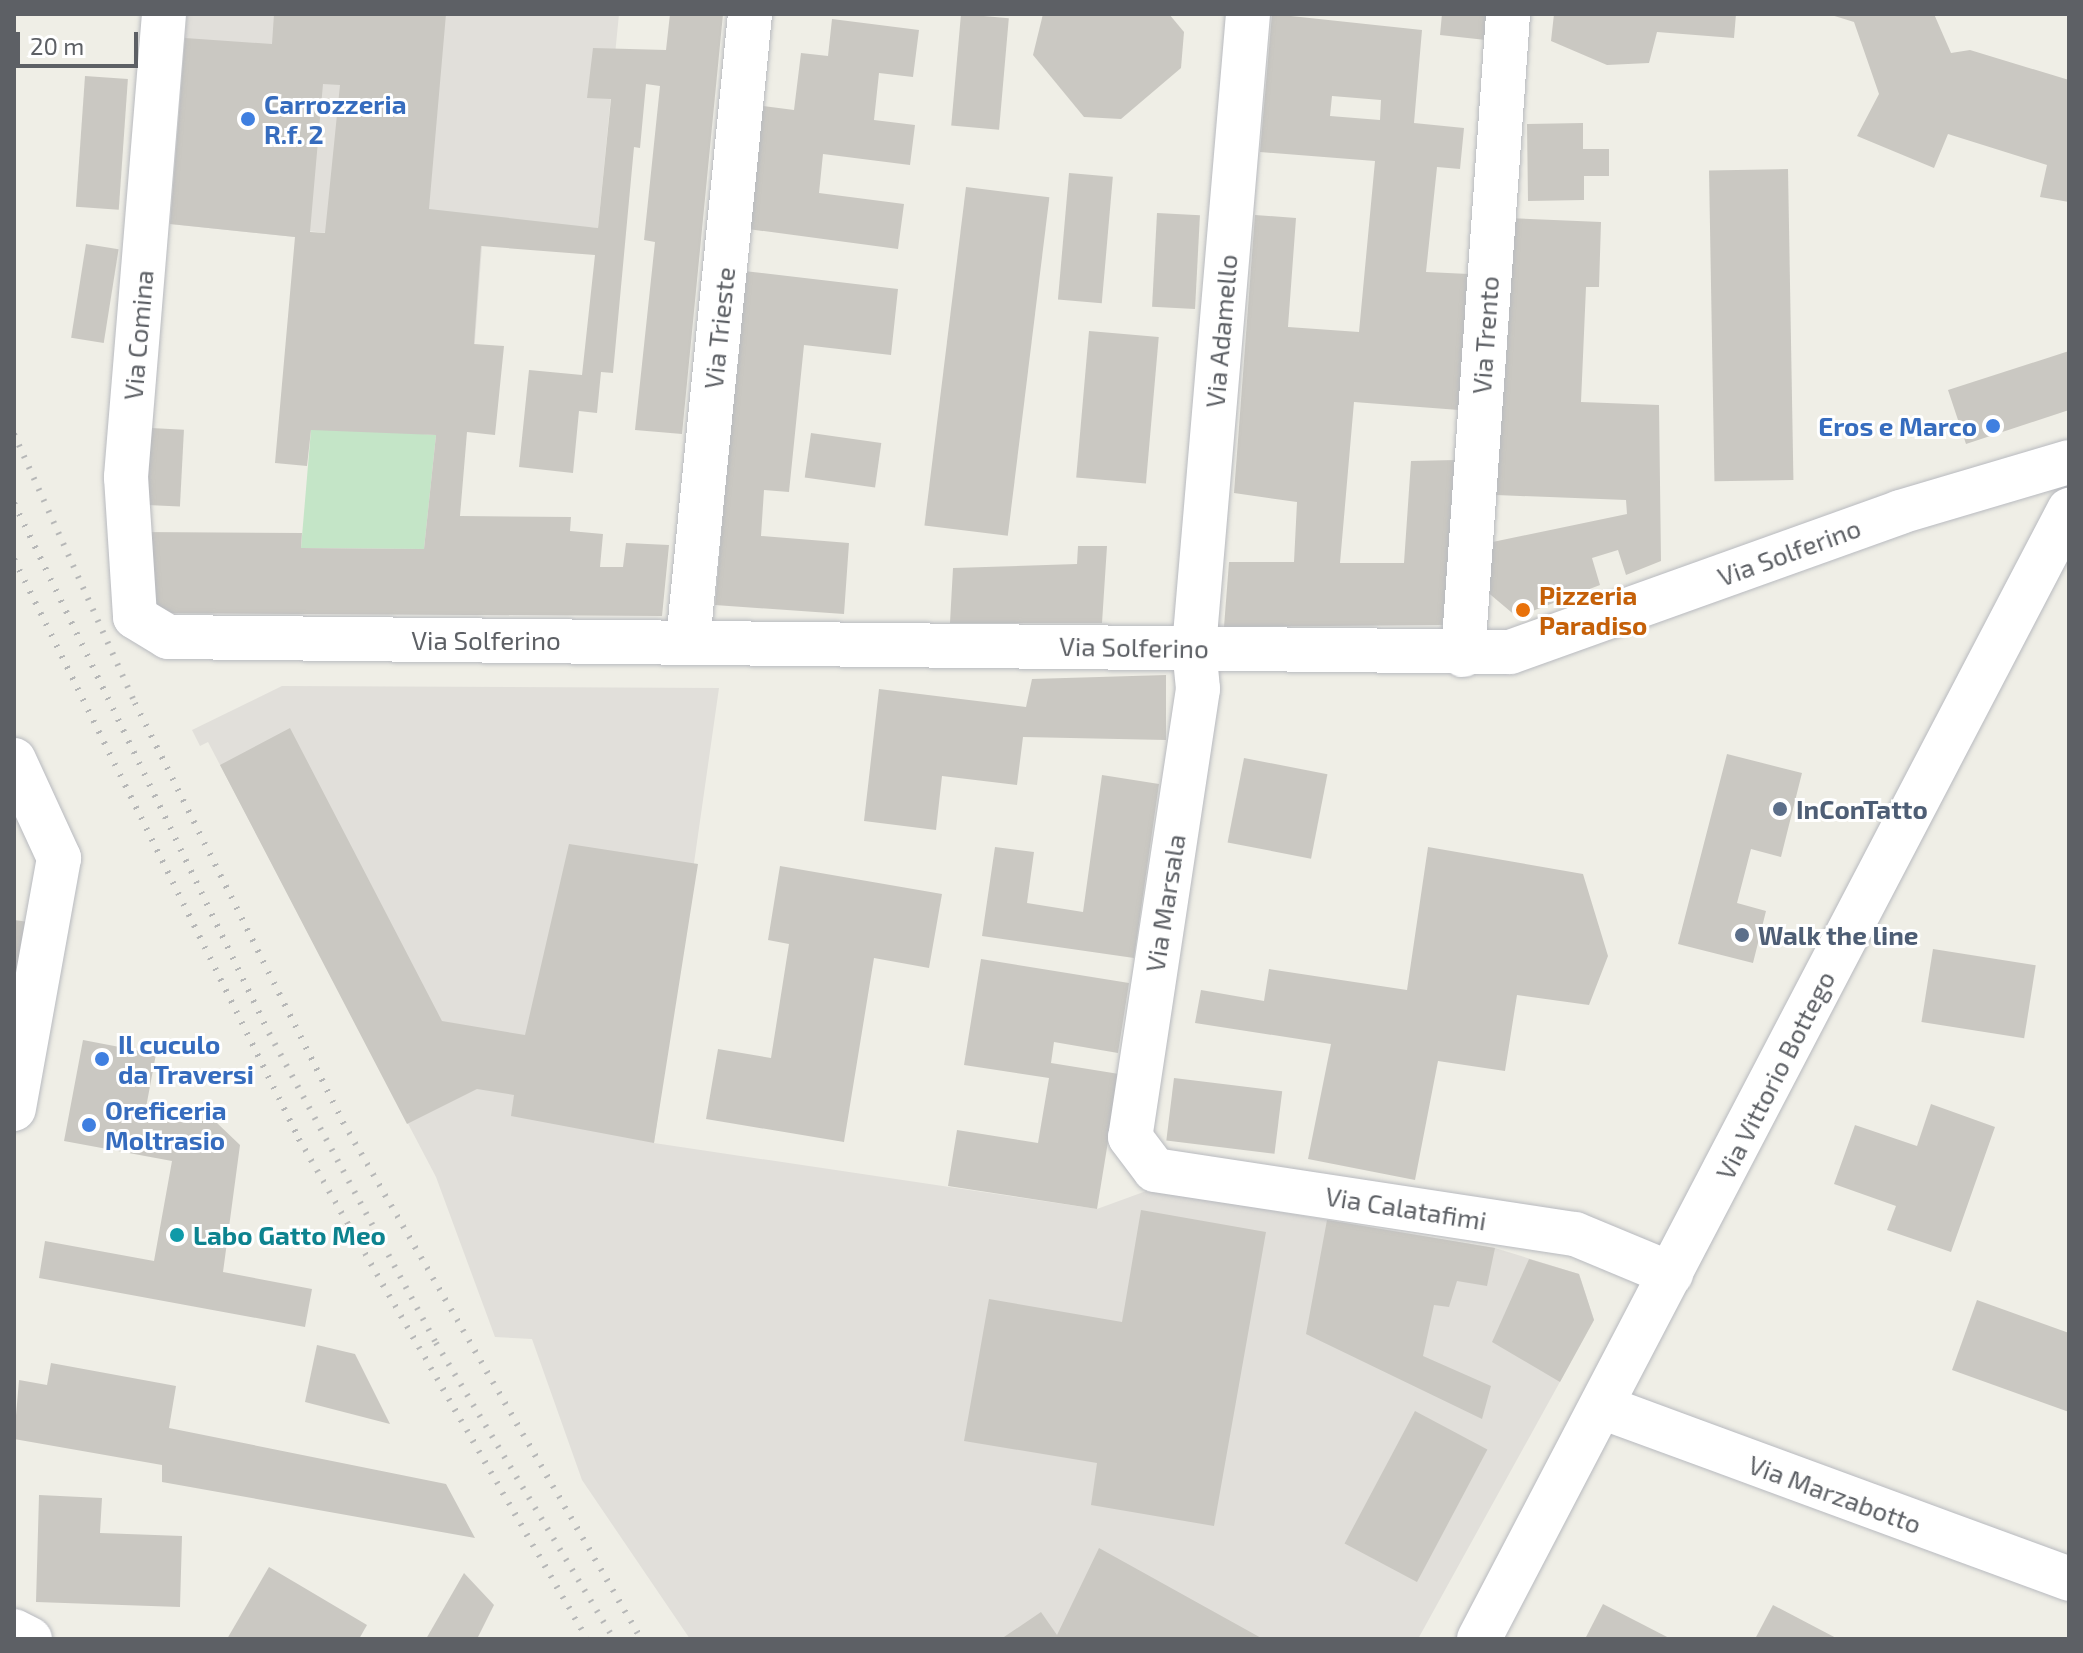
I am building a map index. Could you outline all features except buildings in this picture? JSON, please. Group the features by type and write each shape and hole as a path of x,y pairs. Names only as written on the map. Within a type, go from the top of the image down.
{"street":[{"name":"Via Comina","path":"164,14 126,477 135,617 168,637"},
{"name":"Via Trieste","path":"688,641 750,14"},
{"name":"Via Adamello","path":"1194,648 1248,14"},
{"name":"Via Trento","path":"1463,655 1508,14"},
{"name":"Via Solferino","path":"168,637 1194,648 1463,655 1510,652 1900,512 2069,462"},
{"name":"Via Vittorio Bottego","path":"1479,1639 2069,510"},
{"name":"Via Marsala","path":"1139,1156 1130,1137 1198,689 1194,648"},
{"path":"14,760 59,858 14,1109"},
{"name":"Via Calatafimi","path":"1139,1156 1155,1170 1575,1234 1671,1274"},
{"name":"Via Marzabotto","path":"1602,1407 2069,1579"},
{"path":"14,1631 30,1639"}],"shaded area":[{"path":"187,14 619,14 598,228 484,219 474,354 328,233 296,230 295,237 170,224"},
{"path":"282,686 719,688 654,1143 1097,1209 1149,1190 1495,1248 1579,1274 1594,1320 1418,1639 690,1639 582,1480 532,1339 495,1337 436,1177 208,742 200,746 192,730"}],"green space":[{"path":"341,428 436,435 424,549 301,548 311,430"}],"railway":[{"path":"14,434 135,703 343,1122 641,1639"},
{"path":"14,503 269,1033 436,1343 614,1639"},
{"path":"14,559 299,1139 587,1639"}],"place":[{"name":"Carrozzeria R.f. 2","path":"248,119"},
{"name":"Eros e Marco","path":"1993,426"},
{"name":"Pizzeria Paradiso","path":"1523,610"},
{"name":"InConTatto","path":"1780,809"},
{"name":"Walk the line","path":"1742,935"},
{"name":"Il cuculo da Traversi","path":"102,1059"},
{"name":"Oreficeria Moltrasio","path":"89,1125"},
{"name":"Labo Gatto Meo","path":"177,1235"}]}
